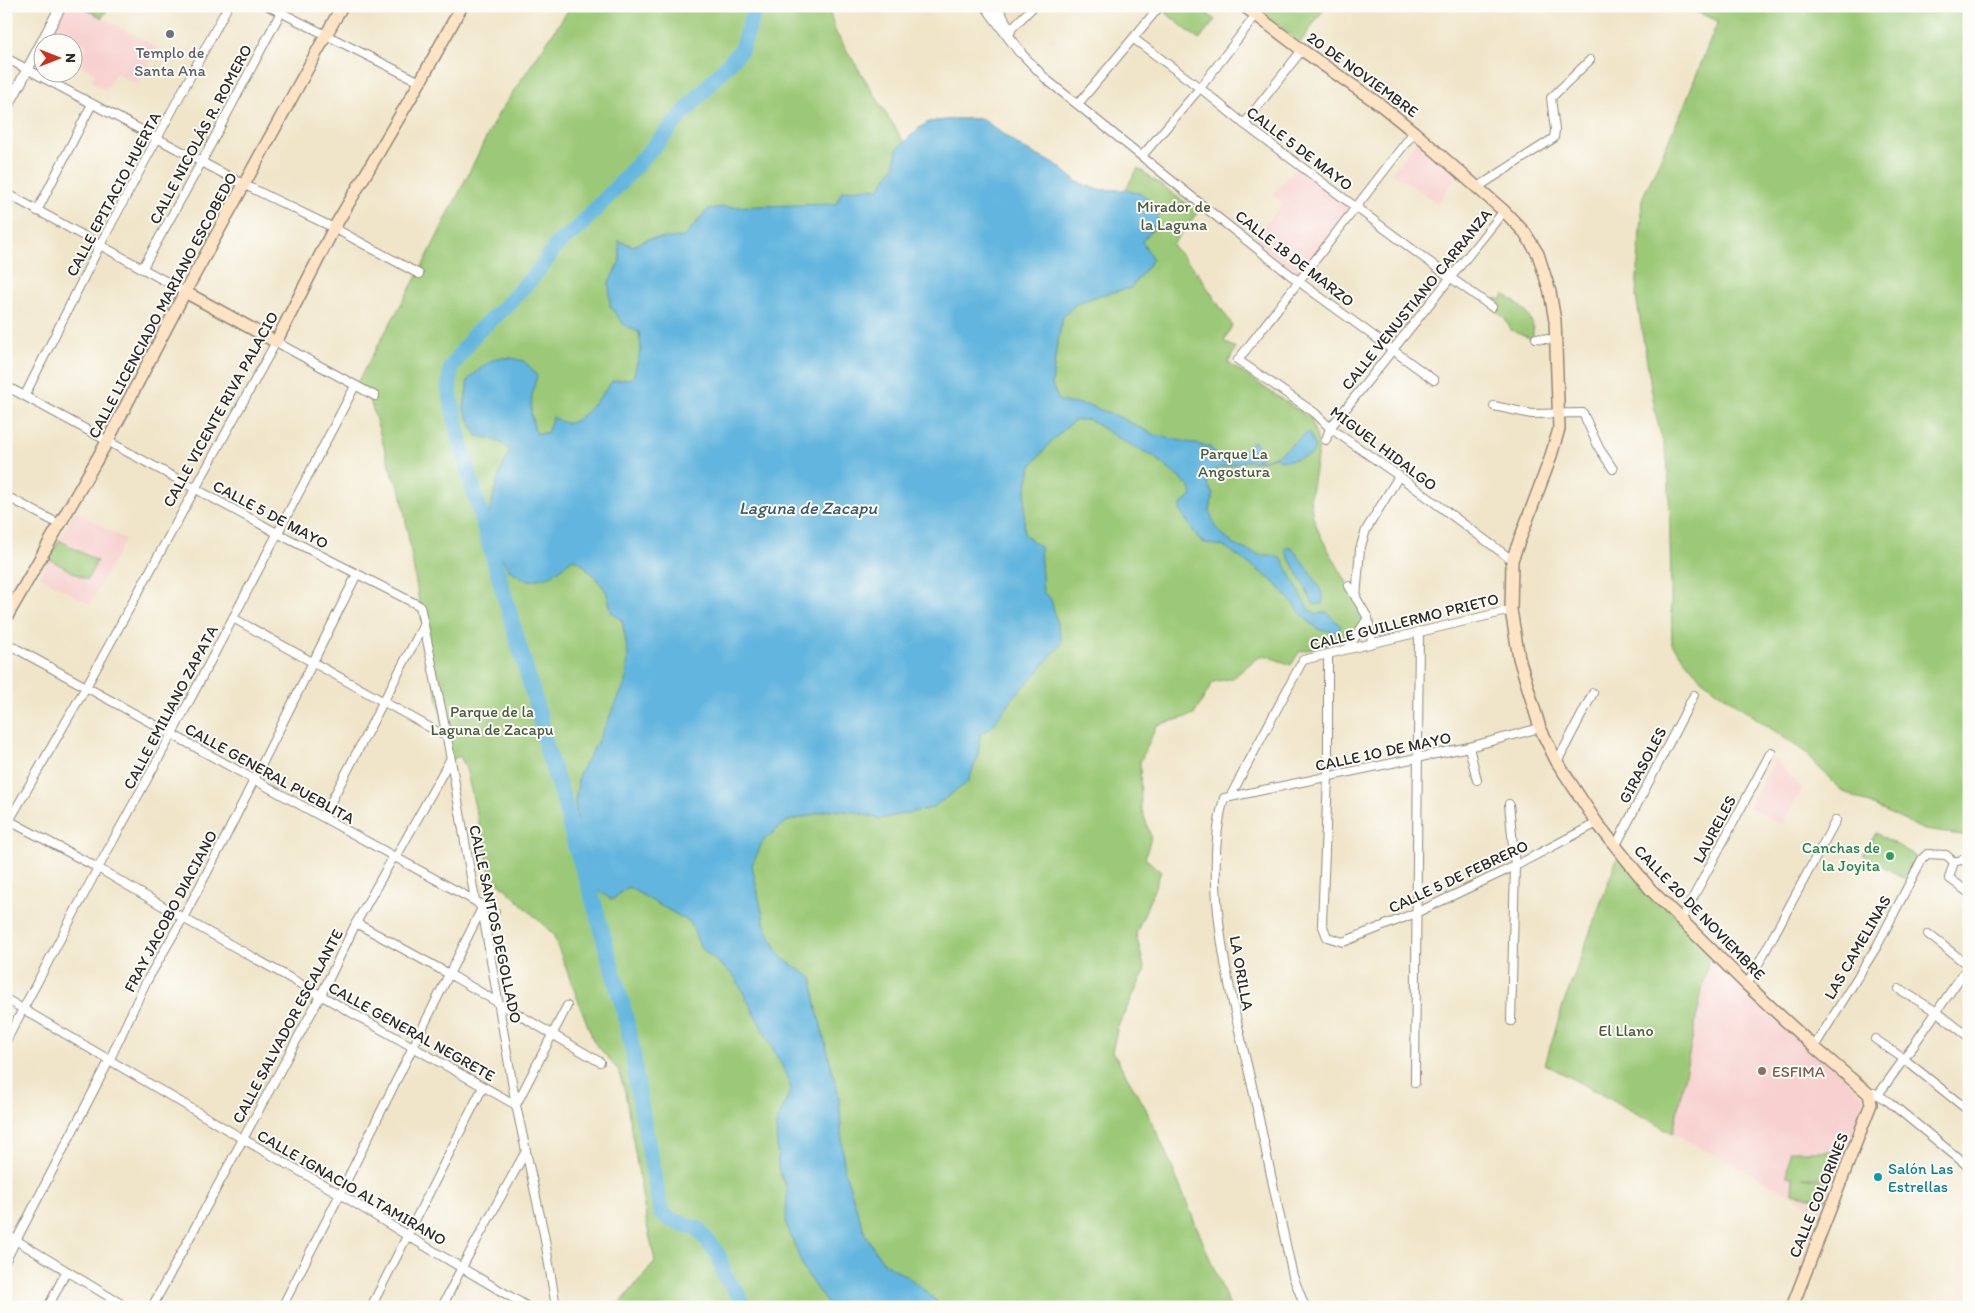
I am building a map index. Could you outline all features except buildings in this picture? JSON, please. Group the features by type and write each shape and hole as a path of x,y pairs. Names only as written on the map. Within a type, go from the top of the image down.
{"main road":[{"name":"CALLE LICENCIADO MARIANO ESCOBEDO","path":"6,618 108,440 184,292 245,185 342,6"},
{"name":"CALLE VICENTE RIVA PALACIO","path":"276,342 334,228 420,82 462,6"},
{"name":"20 DE NOVIEMBRE","path":"1244,6 1302,50 1382,106 1414,132"},
{"name":"CALLE 20 DE NOVIEMBRE","path":"1414,132 1478,187 1525,233 1538,254 1550,292 1555,321 1559,429 1549,462 1512,560 1510,610 1519,658 1540,728 1557,762 1597,823 1652,890 1747,985 1873,1098"},
{"path":"184,292 276,342"},
{"name":"CALLE COLORINES","path":"1792,1307 1873,1098"}],"street":[{"name":"CALLE EPITACIO HUERTA","path":"25,395 100,245 228,6"},
{"path":"268,6 328,34 420,82"},
{"name":"CALLE 18 DE MARZO","path":"986,6 1008,32"},
{"name":"CALLE 18 DE MARZO","path":"996,6 1020,52 1047,80 1298,281 1392,352 1434,380"},
{"path":"1008,32 1034,6"},
{"path":"1078,104 1160,6"},
{"path":"6,110 58,7"},
{"name":"CALLE NICOLÁS R. ROMERO","path":"142,269 281,12"},
{"path":"1142,156 1200,88 1256,15"},
{"name":"CALLE 5 DE MAYO","path":"1134,39 1200,88 1244,124 1492,307"},
{"path":"1244,124 1302,50"},
{"path":"6,58 156,139 334,228 419,274"},
{"path":"1478,187 1554,138 1555,130 1551,98 1590,60"},
{"path":"38,211 92,104"},
{"path":"1298,281 1414,132"},
{"path":"6,193 184,292"},
{"name":"CALLE VENUSTIANO CARRANZA","path":"1330,428 1504,211"},
{"name":"MIGUEL HIDALGO","path":"1298,281 1238,360 1315,412 1330,428 1399,476 1512,560"},
{"path":"1536,338 1555,340"},
{"path":"276,342 375,396"},
{"name":"CALLE VICENTE RIVA PALACIO","path":"7,822 86,687 276,342"},
{"name":"CALLE 5 DE MAYO","path":"6,386 277,533 420,606"},
{"name":"CALLE EMILIANO ZAPATA","path":"6,1041 172,734 355,386"},
{"path":"1494,406 1532,414 1559,415 1583,412 1599,448 1613,469"},
{"path":"1326,440 1330,428"},
{"path":"1356,598 1360,549 1366,530 1399,476"},
{"path":"6,496 59,524"},
{"name":"FRAY JACOBO DIACIANO","path":"6,1260 146,984 183,918 313,664 357,574"},
{"path":"1349,586 1368,618 1372,642"},
{"name":"CALLE SANTOS DEGOLLADO","path":"420,606 447,737 475,900 482,908 516,1105 544,1234 556,1307"},
{"name":"CALLE GUILLERMO PRIETO","path":"1303,660 1510,610"},
{"path":"233,618 447,737"},
{"path":"1348,648 1368,618"},
{"path":"323,817 423,626"},
{"path":"1415,1083 1419,632"},
{"name":"CALLE GENERAL PUEBLITA","path":"6,642 495,912"},
{"path":"1328,654 1328,777"},
{"name":"LA ORILLA","path":"1303,660 1230,797 1224,798 1218,819 1217,905 1234,1009 1291,1266 1305,1307"},
{"path":"1557,762 1593,693"},
{"name":"GIRASOLES","path":"1615,847 1694,695"},
{"name":"CALLE 1O DE MAYO","path":"1230,797 1418,756 1469,747 1540,728"},
{"path":"1469,747 1477,780"},
{"name":"LAURELES","path":"1681,920 1771,752"},
{"name":"CALLE SALVADOR ESCALANTE","path":"152,1307 321,995 356,923 390,861 396,857 450,760"},
{"name":"CALLE 5 DE FEBRERO","path":"1328,777 1322,924 1327,937 1344,942 1418,912 1515,866 1597,823"},
{"path":"1509,804 1515,866 1511,1021"},
{"path":"1747,985 1836,820"},
{"name":"CALLE GENERAL NEGRETE","path":"7,822 98,868 183,918 516,1105"},
{"name":"LAS CAMELINAS","path":"1814,1047 1877,946 1922,859 1927,854 1946,855 1954,862"},
{"path":"1969,861 1961,860 1954,862 1950,878 1969,893"},
{"path":"282,1307 482,908"},
{"path":"356,923 449,974 600,1062"},
{"path":"1873,1098 1904,1059 1969,966 1928,934"},
{"path":"1900,989 1937,1012 1969,1037"},
{"name":"CALLE IGNACIO ALTAMIRANO","path":"6,999 340,1194 462,1267 518,1304 528,1307"},
{"path":"516,1105 568,1006"},
{"path":"1875,1039 1904,1059 1969,1111"},
{"path":"371,1307 483,1086"},
{"path":"1873,1098 1888,1101"},
{"path":"1873,1098 1888,1101 1969,1167"},
{"path":"442,1307 526,1151"},
{"path":"6,1234 126,1307"},
{"path":"48,1307 66,1272"}],"shaded area":[{"path":"63,6 81,6 158,48 137,85 115,73 106,90 91,81 95,73 82,66 82,54 87,45 82,43 82,32 58,32 54,30"},
{"path":"1418,140 1458,176 1437,203 1392,172"},
{"path":"1298,164 1357,207 1298,281 1250,244 1266,222 1283,204 1273,195"},
{"path":"75,511 125,539 90,604 39,576"},
{"path":"1775,759 1802,788 1782,825 1749,807"},
{"name":"ESFIMA","path":"1710,951 1864,1099 1863,1108 1822,1211 1673,1133"}],"green space":[{"path":"80,6 109,6 102,18"},
{"path":"571,6 828,6 836,33 904,142 929,122 982,119 1022,148 1057,165 1077,182 1099,190 1125,190 1138,168 1198,212 1172,245 1197,272 1232,325 1224,342 1236,348 1228,363 1311,419 1319,446 1310,499 1313,517 1320,535 1365,615 1349,638 1299,652 1291,665 1264,655 1253,661 1233,678 1213,682 1194,715 1157,725 1140,762 1141,807 1151,837 1145,858 1161,872 1136,934 1145,971 1118,1026 1112,1051 1145,1107 1163,1146 1230,1307 617,1307 655,1261 647,1225 625,1092 618,1070 594,1042 553,934 491,875 466,769 460,756 450,760 423,626 401,491 392,474 370,400 375,396 355,386 422,267 497,116"},
{"path":"1171,6 1198,6 1215,20 1199,40 1166,13"},
{"path":"1253,6 1326,6 1300,43"},
{"path":"1681,6 1969,6 1969,836 1924,830 1842,791 1803,751 1702,680 1672,644 1667,457 1656,416 1636,296 1642,199 1684,106 1718,21"},
{"path":"1504,294 1530,318 1533,331 1532,339 1511,330 1505,319 1492,307 1496,298 1501,300"},
{"path":"59,540 97,561 87,580 49,559"},
{"name":"Canchas de la Joyita","path":"1876,833 1916,856 1904,878 1863,855"},
{"name":"El Llano","path":"1619,853 1710,951 1673,1133 1545,1064 1561,1011"},
{"path":"1789,1151 1836,1151 1835,1178 1802,1177 1827,1181 1825,1200 1792,1193 1793,1177 1788,1176"}],"water":[{"name":"Laguna de Zacapu","path":"982,119 1022,148 1057,165 1077,182 1099,190 1125,190 1142,194 1155,205 1158,216 1153,229 1142,241 1153,259 1131,288 1097,296 1076,304 1063,317 1056,350 1052,385 1059,401 1088,405 1119,417 1155,435 1210,447 1223,463 1232,461 1254,441 1264,456 1255,460 1262,460 1276,456 1306,433 1310,434 1315,447 1312,455 1288,460 1275,457 1258,462 1246,461 1216,469 1212,472 1207,483 1213,493 1210,512 1216,528 1234,545 1260,555 1273,555 1282,559 1309,610 1317,614 1327,612 1341,626 1338,632 1319,630 1305,618 1277,585 1266,576 1225,547 1201,542 1180,511 1181,504 1192,495 1190,487 1153,456 1121,440 1088,419 1073,421 1051,442 1031,466 1025,497 1024,534 1040,547 1043,592 1051,599 1062,643 1013,698 991,728 980,734 978,757 968,782 932,808 880,819 854,812 829,810 786,822 763,841 752,865 765,926 781,957 812,978 817,1010 839,1097 844,1169 865,1234 882,1261 915,1282 943,1307 829,1307 804,1270 786,1223 787,1189 778,1168 776,1125 791,1089 784,1070 735,977 700,947 691,923 628,887 612,900 597,890 579,834 575,803 579,774 597,743 626,682 628,654 622,620 612,613 606,591 593,574 580,562 573,559 551,576 528,581 509,570 495,546 488,517 499,475 510,451 499,442 477,436 464,409 468,380 483,366 496,358 511,358 524,361 537,375 531,404 536,433 547,433 553,417 561,422 572,422 591,407 612,381 633,378 641,348 639,332 624,325 610,306 609,282 620,261 619,241 633,246 648,239 684,237 708,209 836,204 842,191 868,188 879,189 895,165 897,149 918,129 929,122"},
{"path":"1286,547 1291,547 1312,575 1321,592 1322,604 1314,605 1312,602 1285,550"}],"waterway":[{"path":"743,1307 738,1294 724,1275 719,1256 698,1229 672,1220 661,1213 636,1079 633,1051 623,1007 590,889 576,849 564,801 546,747 541,721 462,450 449,389 451,368 474,335 502,310 533,277 557,244 576,230 615,189 741,50 756,6"}],"place":[{"name":"Templo de Santa Ana","path":"170,34"},
{"name":"Canchas de la Joyita","path":"1890,856"},
{"name":"ESFIMA","path":"1762,1071"},
{"name":"Salón Las Estrellas","path":"1878,1177"}],"park label":[{"name":"Mirador de la Laguna","path":"1174,215"},
{"name":"Parque La Angostura","path":"1234,462"},
{"name":"Parque de la Laguna de Zacapu","path":"492,720"}]}
